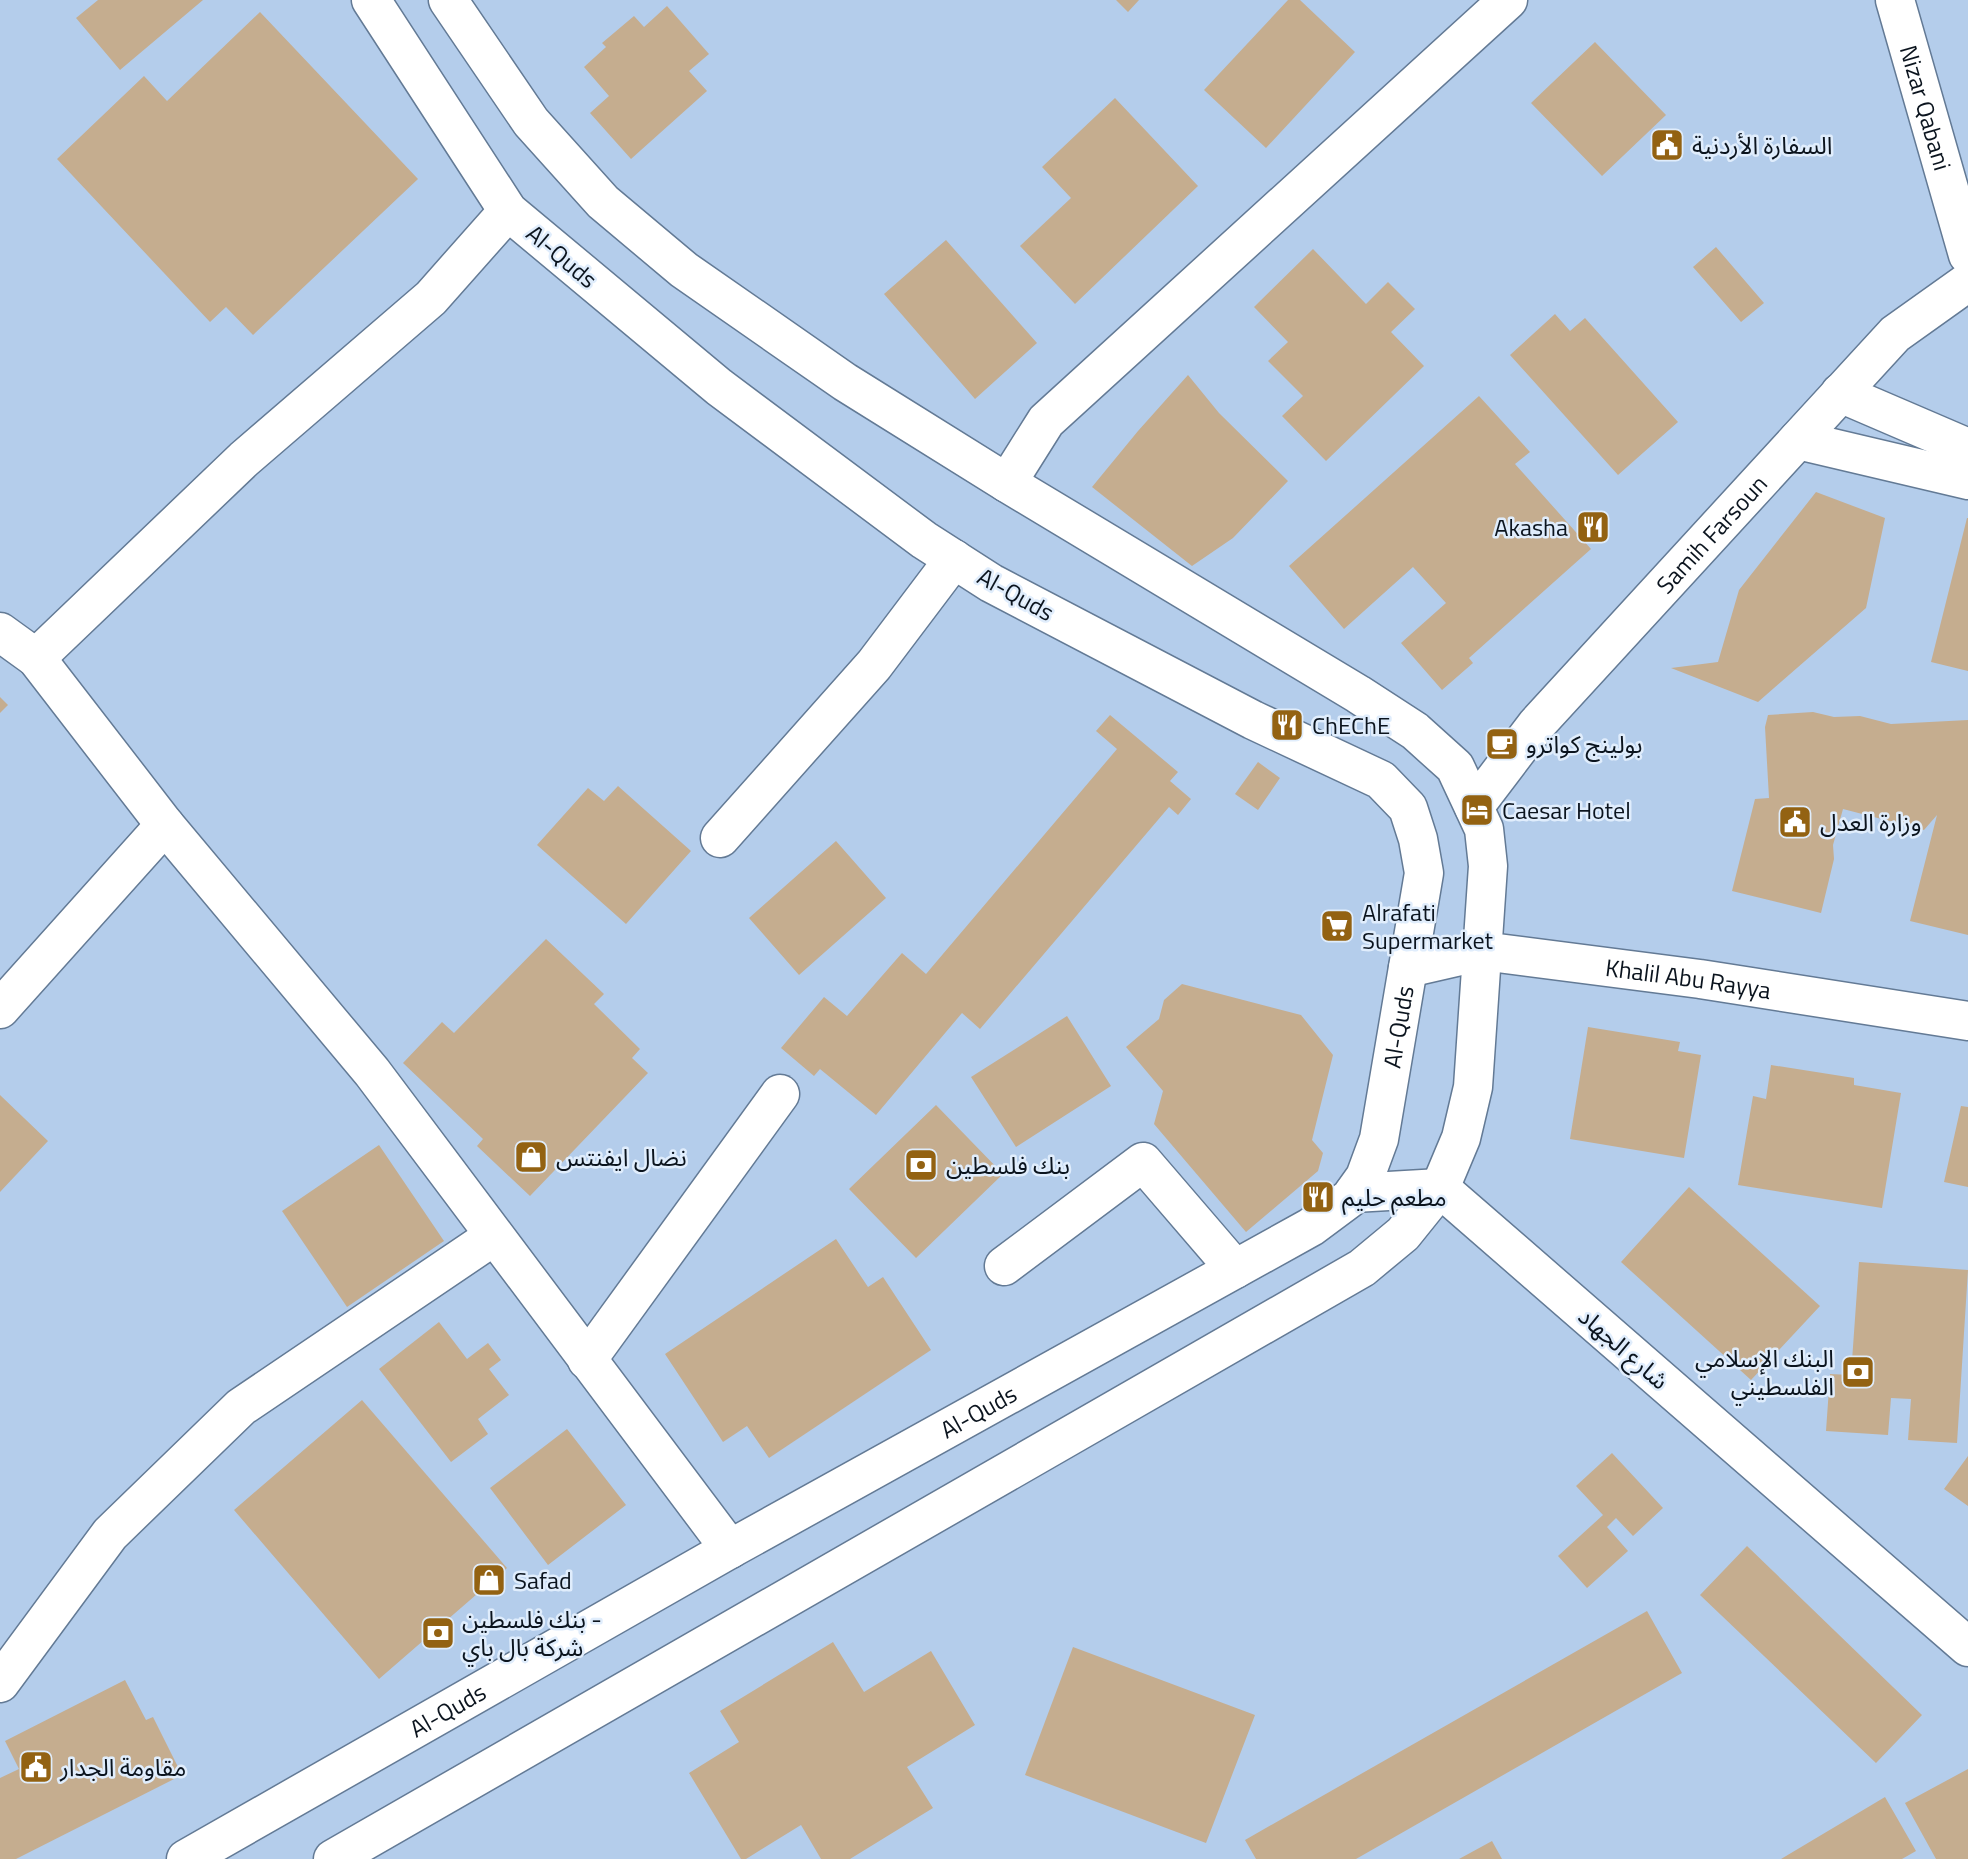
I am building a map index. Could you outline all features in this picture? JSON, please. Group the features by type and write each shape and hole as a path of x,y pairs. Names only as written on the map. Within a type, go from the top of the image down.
{"street":[{"name":"Al-Quds","path":"186,1859 730,1549 1311,1227 1350,1198 1365,1177 1379,1139 1424,873 1419,839 1408,808 1381,780 1241,714 991,583 924,540 719,387 508,211 371,0"},
{"path":"334,1859 1362,1268 1402,1234 1440,1188 1461,1138 1472,1087 1488,866 1484,829 1455,768 1415,731 845,382 684,270 603,202 531,122 448,0"},
{"path":"1007,483 1046,421 1508,0"},
{"name":"Nizar Qabani","path":"1895,0 1968,255"},
{"path":"36,658 244,459 431,298 508,211"},
{"name":"Samih Farsoun","path":"1474,807 1537,724 1895,334 1968,282"},
{"path":"1840,393 1968,448"},
{"path":"1798,440 1968,480"},
{"path":"720,838 874,665 954,559"},
{"path":"0,632 36,658 165,825 372,1072 730,1549"},
{"path":"0,1009 165,825"},
{"name":"Khalil Abu Rayya","path":"1408,968 1482,951 1700,979 1968,1021"},
{"path":"587,1360 780,1094"},
{"path":"1004,1266 1143,1162 1234,1269"},
{"path":"1354,1193 1440,1188"},
{"name":"شارع الجهاد","path":"1440,1188 1968,1647"},
{"path":"0,1683 110,1534 241,1407 494,1236"}],"building":[{"path":"98,0 203,0 120,70 76,18"},
{"path":"1116,0 1139,0 1128,12"},
{"path":"1288,0 1300,0 1355,52 1266,148 1204,90"},
{"path":"667,6 709,54 689,71 707,91 631,159 590,113 609,96 584,67 606,47 602,43 634,16 644,27"},
{"path":"260,12 418,179 253,335 226,307 210,322 57,159 144,76 167,101"},
{"path":"1595,42 1666,115 1602,176 1531,103"},
{"path":"1115,98 1198,186 1075,304 1020,246 1071,198 1042,167"},
{"path":"946,240 1037,343 975,399 884,294"},
{"path":"1716,247 1764,303 1741,322 1693,267"},
{"path":"1313,249 1366,304 1388,282 1415,309 1391,332 1424,366 1326,461 1282,416 1303,396 1268,361 1288,342 1254,307"},
{"path":"1555,314 1570,331 1585,318 1678,422 1618,475 1510,355"},
{"path":"1188,375 1219,413 1288,481 1233,538 1192,566 1092,487"},
{"path":"1479,396 1530,452 1515,464 1591,549 1469,658 1473,663 1442,690 1401,643 1446,603 1413,567 1344,629 1289,566"},
{"path":"1816,492 1885,518 1866,608 1758,702 1671,668 1718,662 1739,590"},
{"path":"1968,518 1968,671 1931,662"},
{"path":"0,697 8,705 0,713"},
{"name":"وزارة العدل","path":"1813,712 1834,717 1860,716 1891,724 1968,720 1968,935 1910,921 1937,815 1924,830 1843,809 1833,845 1834,859 1821,913 1732,891 1755,799 1769,798 1765,727 1768,715"},
{"path":"1110,715 1178,772 1170,781 1191,799 1178,815 1169,807 980,1029 962,1013 876,1115 820,1069 814,1076 781,1048 824,997 847,1016 902,953 926,974 1117,749 1096,731"},
{"path":"1258,762 1280,778 1258,810 1235,794"},
{"path":"618,786 691,851 626,924 537,845 588,788 604,801"},
{"path":"836,841 886,898 799,975 749,918"},
{"path":"546,939 604,994 594,1004 640,1049 632,1058 648,1073 530,1196 477,1146 483,1139 403,1063 442,1022 454,1033"},
{"path":"1182,984 1301,1015 1333,1055 1312,1140 1323,1153 1318,1171 1246,1232 1154,1124 1163,1091 1126,1047 1159,1019 1164,1000"},
{"path":"1067,1016 1111,1086 1016,1147 971,1077"},
{"path":"1588,1027 1680,1042 1678,1051 1701,1055 1684,1158 1570,1139"},
{"path":"1771,1065 1854,1078 1854,1085 1901,1093 1882,1208 1738,1185 1753,1096 1766,1099"},
{"path":"0,1095 48,1141 0,1192"},
{"path":"936,1105 1003,1174 916,1258 849,1189"},
{"path":"1961,1106 1968,1107 1968,1187 1944,1182"},
{"path":"379,1145 444,1241 347,1307 282,1211"},
{"path":"1689,1187 1820,1306 1751,1380 1621,1262"},
{"path":"836,1239 868,1287 883,1277 931,1350 769,1458 747,1426 723,1442 665,1354"},
{"path":"1859,1262 1968,1270 1957,1443 1908,1440 1911,1399 1891,1398 1888,1435 1826,1431 1830,1374 1851,1375"},
{"path":"439,1322 467,1359 488,1343 501,1360 489,1369 509,1395 478,1419 488,1434 451,1462 379,1369"},
{"path":"362,1400 507,1568 379,1679 234,1510"},
{"path":"567,1429 626,1505 548,1565 490,1488"},
{"path":"1612,1453 1663,1508 1633,1536 1616,1518 1607,1527 1628,1551 1587,1588 1558,1556 1603,1515 1576,1486"},
{"path":"1968,1456 1968,1506 1944,1489"},
{"path":"1747,1546 1922,1715 1876,1763 1700,1595"},
{"path":"1647,1611 1682,1673 1356,1859 1256,1859 1245,1840"},
{"path":"833,1642 864,1692 931,1651 975,1725 907,1767 933,1808 850,1859 821,1859 801,1825 746,1859 741,1859 689,1773 739,1742 720,1711"},
{"path":"1073,1647 1255,1715 1206,1843 1025,1775"},
{"path":"125,1680 146,1720 153,1717 182,1775 16,1859 0,1859 0,1778 19,1769 5,1741"},
{"path":"1968,1769 1968,1859 1936,1859 1905,1803"},
{"path":"1885,1797 1916,1851 1902,1859 1781,1859"},
{"path":"1492,1841 1502,1859 1459,1859"}],"place":[{"name":"السفارة الأردنية","path":"1667,145"},
{"name":"Akasha","path":"1593,527"},
{"name":"ChEChE","path":"1287,725"},
{"name":"بولينج كواترو","path":"1502,744"},
{"name":"Caesar Hotel","path":"1477,810"},
{"name":"وزارة العدل","path":"1795,822"},
{"name":"Alrafati Supermarket","path":"1337,926"},
{"name":"نضال ايفنتس","path":"531,1157"},
{"name":"بنك فلسطين","path":"921,1165"},
{"name":"مطعم حليم","path":"1318,1197"},
{"name":"البنك الإسلامي الفلسطيني","path":"1858,1372"},
{"name":"Safad","path":"489,1580"},
{"name":"بنك فلسطين - شركة بال باي","path":"438,1633"},
{"name":"مقاومة الجدار","path":"36,1767"}]}
